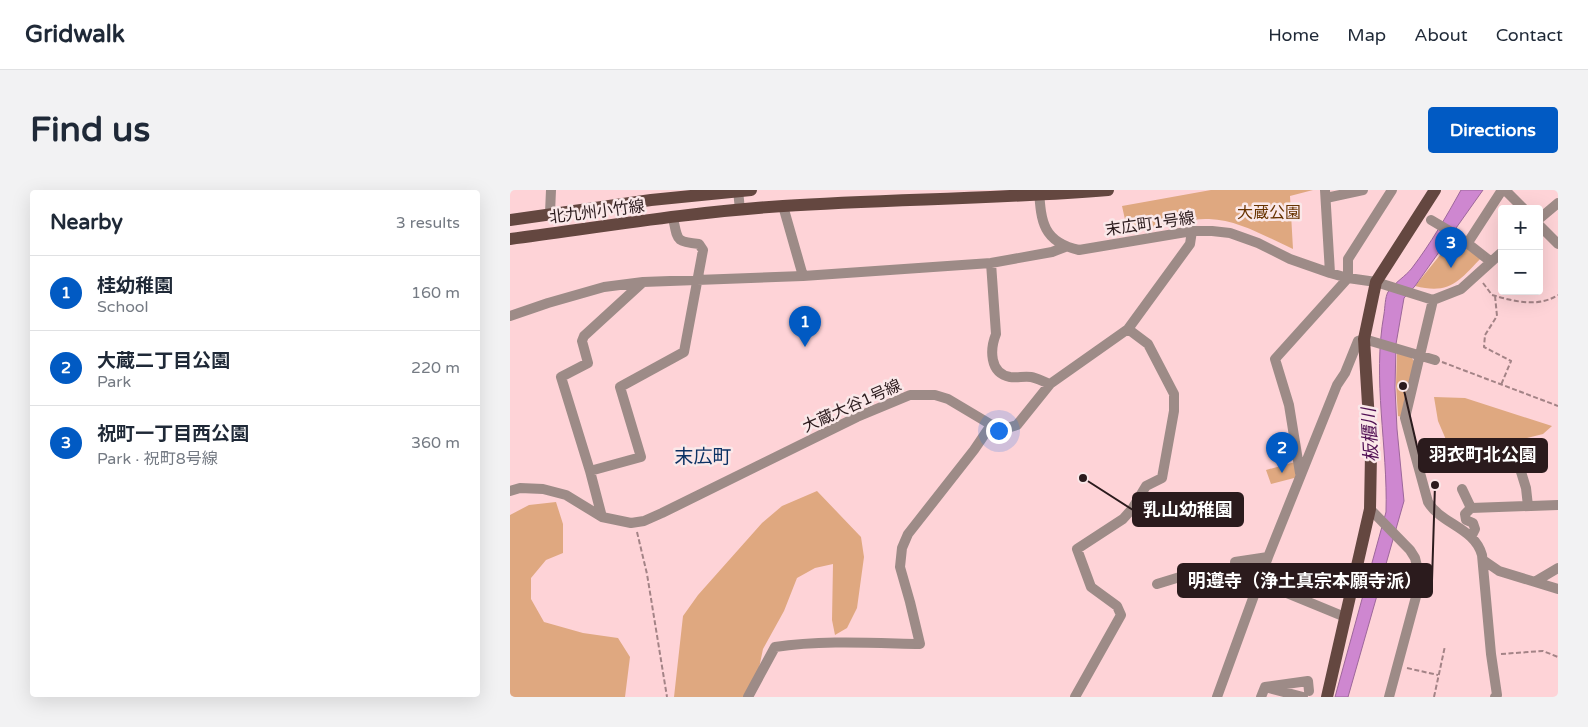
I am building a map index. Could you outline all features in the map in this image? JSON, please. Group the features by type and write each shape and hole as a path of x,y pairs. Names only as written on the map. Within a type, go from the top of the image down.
{"main road":[{"name":"北九州小竹線","path":"510,220 550,213 742,190"},
{"name":"北九州小竹線","path":"510,239 784,206 1108,190"},
{"path":"1328,696 1370,509 1372,454 1369,340 1382,284 1435,190"}],"street":[{"path":"550,213 551,190"},
{"path":"740,210 742,190"},
{"path":"1330,273 1325,194 1363,190"},
{"path":"1300,474 1289,405 1275,359 1348,278 1348,259 1392,190"},
{"path":"1467,244 1504,190 1520,205"},
{"path":"1039,193 1040,215 1045,230 1065,247"},
{"path":"1543,216 1558,203"},
{"path":"784,206 803,276"},
{"path":"590,471 641,457 620,387 684,352 703,250 699,244 683,243 678,238 673,218"},
{"path":"1431,220 1458,236 1490,261"},
{"path":"1543,229 1558,244"},
{"name":"末広町1号線","path":"510,316 604,287 643,282 803,276 991,264 1052,252 1065,247 1079,250 1192,231 1230,233 1245,237 1290,259 1330,273 1382,284 1434,300"},
{"name":"大蔵大谷1号線","path":"510,492 520,488 544,488 566,495 602,517 632,523 644,521 662,513 857,417 910,395 935,395 948,399 991,425 1004,429 1017,425 1050,384 1128,329 1190,244 1192,231"},
{"path":"1496,697 1483,560 1480,547 1471,536 1433,511 1428,502 1405,418 1434,300 1460,289 1498,255"},
{"path":"991,264 996,334 992,343 992,356 995,366 1002,374 1011,377 1032,378 1050,384"},
{"path":"602,517 561,377 588,363 582,342 584,336 643,282"},
{"path":"1075,697 1121,615 1117,606 1090,587 1077,549 1123,519 1132,509 1146,486 1162,478 1174,411 1174,394 1148,344 1128,329"},
{"path":"1217,697 1300,474 1336,385 1345,372 1358,341 1369,340 1435,360"},
{"path":"748,697 774,647 794,644 840,643 920,644 900,567 902,548 908,534 974,450 991,425"},
{"path":"1514,449 1526,488 1528,506"},
{"path":"1462,489 1471,508"},
{"path":"1471,536 1475,529 1473,523 1466,520 1465,514 1471,508 1558,505"},
{"path":"1370,509 1410,550 1415,558 1419,574 1417,593 1389,697"},
{"path":"1235,562 1268,558"},
{"path":"1483,560 1499,571 1558,589"},
{"path":"1536,581 1558,568"},
{"path":"1157,584 1206,569"},
{"path":"1260,582 1345,617"},
{"path":"1265,687 1308,681 1306,695"},
{"path":"1265,687 1306,695 1328,696"},
{"path":"1261,697 1265,687"}],"path":[{"path":"1476,275 1494,296 1521,302 1540,303 1558,295"},
{"path":"1494,296 1497,316 1485,335 1484,347 1510,361 1501,385"},
{"path":"1435,360 1558,406"},
{"path":"632,523 636,528 647,574 667,697"},
{"path":"1206,569 1235,562"},
{"path":"1434,697 1445,646"},
{"path":"1491,654 1543,651 1558,657"},
{"path":"1397,665 1438,675"}],"green space":[{"name":"大蔵公園","path":"1211,190 1313,190 1290,196 1293,249 1242,226 1220,220 1199,219 1128,233 1122,206"},
{"path":"1453,239 1482,257 1453,284 1437,289 1415,286"},
{"path":"1397,353 1411,357 1414,361 1402,417 1398,416 1396,385"},
{"path":"1434,397 1465,398 1552,426 1543,434 1511,442 1480,462 1462,461 1447,442 1438,421"},
{"path":"1295,462 1298,477 1271,484 1266,470"},
{"path":"817,491 861,537 864,557 857,608 847,628 835,635 832,620 833,564 815,568 797,578 784,611 763,649 753,697 674,697 683,616 698,595 762,523 782,506"},
{"path":"556,502 563,524 563,553 546,560 531,578 531,599 544,622 583,633 618,638 630,657 625,697 510,697 510,515 529,505"}],"shaded area":[{"path":"1461,190 1483,190 1415,286 1404,298 1396,344 1395,388 1404,501 1348,697 1335,697 1386,512 1380,364 1386,297 1388,292 1419,259"}],"place":[{"name":"祝町一丁目西公園","path":"1451,268"},
{"name":"桂幼稚園","path":"805,347"},
{"name":"羽衣町北公園","path":"1403,386"},
{"name":"大蔵二丁目公園","path":"1282,473"},
{"name":"乳山幼稚園","path":"1083,478"},
{"name":"明遵寺（浄土真宗本願寺派）","path":"1435,485"}],"district":[{"name":"末広町","path":"703,457"}],"water label":[{"name":"板櫃川","path":"1370,435"}]}
